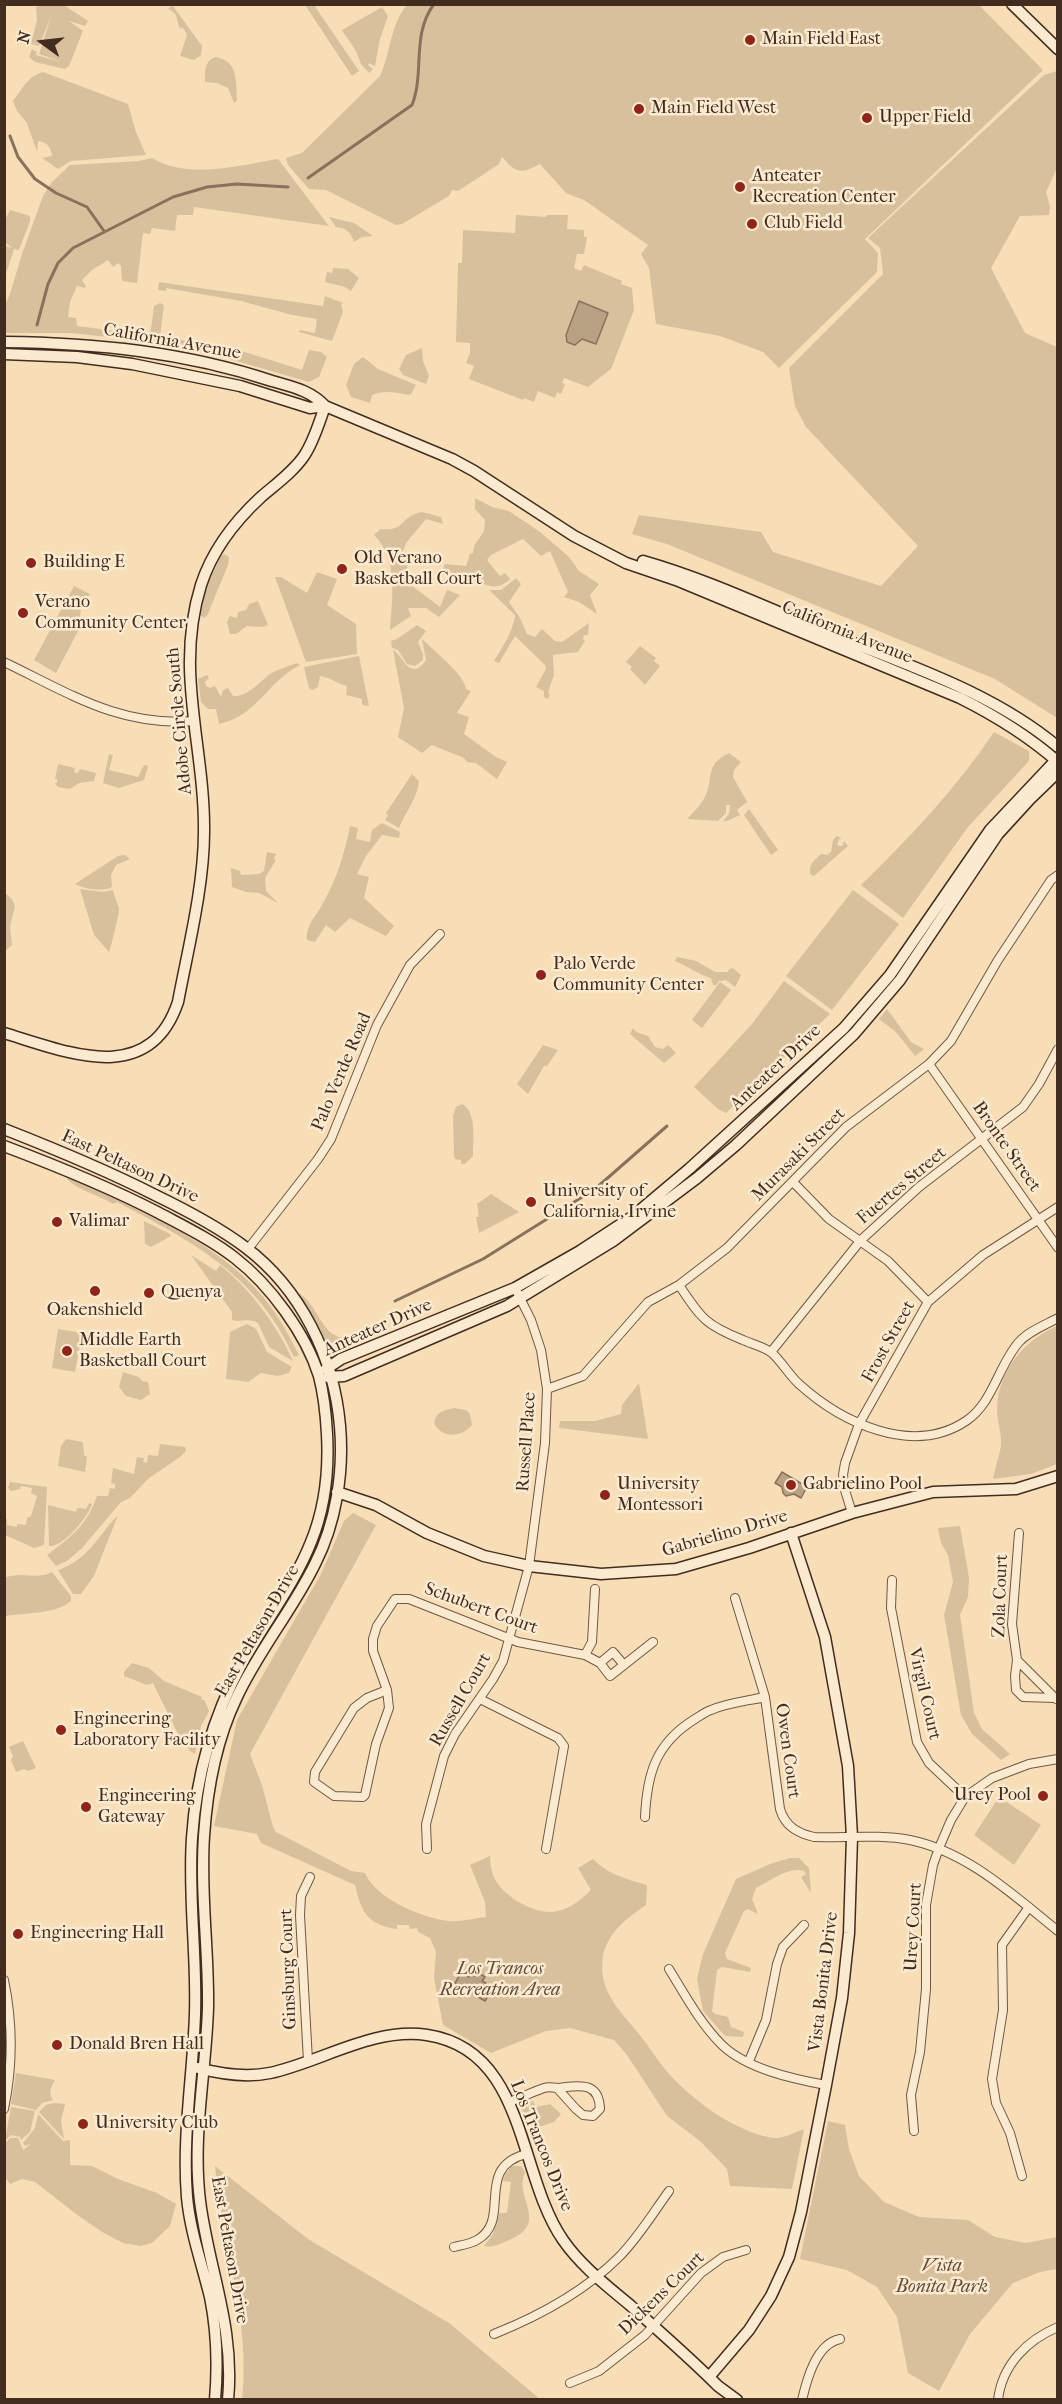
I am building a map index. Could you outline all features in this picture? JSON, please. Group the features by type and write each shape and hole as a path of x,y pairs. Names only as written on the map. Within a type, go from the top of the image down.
{"main road":[{"path":"1012,4 1058,49"},
{"name":"California Avenue","path":"4,342 94,345 190,359 255,375 314,394 325,406 452,459 574,536 626,563 676,580 960,698 1004,720 1057,760"},
{"name":"California Avenue","path":"4,354 77,357 132,364 240,386 310,408 325,406"},
{"name":"Adobe Circle South","path":"4,1033 90,1057 118,1058 145,1047 162,1033 173,1017 178,1002 203,856 203,797 189,682 191,621 201,584 216,551 239,519 304,456 325,406"},
{"name":"California Avenue","path":"613,555 635,559 684,574 956,684 1003,708 1058,747"},
{"name":"Anteater Drive","path":"319,1375 332,1378 344,1376 507,1305 517,1292 632,1217 730,1133 844,1028 899,961 979,844 1013,804 1057,760"},
{"name":"Anteater Drive","path":"319,1375 329,1366 416,1327 517,1292 593,1254 651,1214 736,1145 854,1034 900,980 998,834 1058,772"},
{"name":"East Peltason Drive","path":"4,1129 62,1151 137,1186 196,1216 248,1249 283,1283 308,1320 329,1366 336,1395 341,1442 337,1492 332,1519 317,1562 236,1698 214,1768 203,1855 202,1886 208,1975 185,2148 187,2191 192,2227 211,2302 216,2340 215,2400"},
{"path":"651,1214 660,1201 726,1144 730,1133"},
{"name":"East Peltason Drive","path":"4,1146 78,1174 139,1203 194,1232 235,1258 266,1287 281,1306 312,1358 319,1375 328,1443 325,1491 320,1516 300,1564 226,1694 209,1742 196,1804 191,1867 198,2180 204,2222 227,2328 231,2372 228,2400"},
{"name":"Gabrielino Drive","path":"337,1492 376,1505 454,1545 484,1556 529,1566 601,1574 676,1569 749,1548 852,1513 933,1492 1016,1489 1039,1484 1058,1476"},
{"name":"Vista Bonita Drive","path":"709,2377 749,2330 771,2296 789,2257 801,2212 826,2085 842,1998 849,1933 852,1838 848,1766 825,1637 791,1533"},
{"name":"Los Trancos Drive","path":"197,2068 250,2075 269,2073 384,2037 407,2034 430,2035 464,2048 482,2061 499,2083 509,2102 526,2154 552,2220 576,2257 737,2400"}],"street":[{"path":"4,662 88,703 122,716 159,722 194,721"},
{"name":"Murasaki Street","path":"547,1389 583,1377 648,1302 679,1285 727,1248 846,1127 929,1064 951,1041 999,960 1051,880 1058,875"},
{"name":"Palo Verde Road","path":"248,1249 331,1139 377,1025 410,966 440,934"},
{"name":"Fuertes Street","path":"771,1352 861,1240 919,1187 1023,1107 1040,1084 1058,1049"},
{"name":"Bronte Street","path":"929,1064 1058,1248"},
{"path":"793,1182 829,1219 888,1261 928,1302"},
{"name":"Frost Street","path":"852,1513 843,1474 860,1424 928,1302 983,1255 1037,1218 1058,1207"},
{"path":"679,1285 699,1316 719,1330 771,1352 799,1383 821,1401 860,1424 885,1432 916,1435 939,1433 958,1425 974,1414 984,1402 1019,1342 1058,1318"},
{"name":"Russell Place","path":"517,1292 531,1320 541,1350 547,1389 544,1443 529,1566"},
{"name":"Zola Court","path":"1019,1533 1012,1624 1017,1660 1015,1676 1017,1690 1023,1697 1056,1699"},
{"name":"Russell Court","path":"427,1849 426,1824 444,1756 455,1734 480,1699 502,1661 529,1566"},
{"name":"Virgil Court","path":"892,1580 891,1608 917,1742 929,1763 965,1797"},
{"path":"585,1655 592,1642 595,1589"},
{"name":"Owen Court","path":"735,1598 765,1697 782,1816 787,1824 800,1834 814,1837 899,1839 939,1848 969,1863 1058,1931"},
{"name":"Schubert Court","path":"387,1690 367,1698 354,1708 315,1772 314,1782 334,1796 363,1797 365,1795 376,1744 388,1714 390,1701 387,1690 373,1651 373,1638 377,1626 395,1599 409,1599 509,1639 585,1655 600,1663 610,1676 624,1665"},
{"path":"600,1663 614,1652 624,1665 653,1642"},
{"name":"Zola Court","path":"1017,1660 1056,1699"},
{"path":"645,1816 646,1791 658,1755 679,1729 711,1710 765,1697"},
{"path":"480,1699 558,1738 564,1746 546,1849"},
{"name":"Urey Court","path":"914,2131 911,2095 920,2052 926,1989 926,1905 933,1865 939,1848 951,1820 965,1797 992,1778 1029,1764 1058,1759"},
{"name":"Ginsburg Court","path":"308,2061 300,1915 301,1896 310,1877"},
{"path":"1022,2176 1010,2133 996,2103 992,2079 1003,2010 1002,1946 1029,1908"},
{"path":"749,2061 766,2020 777,1964 783,1947 804,1925"},
{"path":"669,1969 701,2021 724,2047 786,2077 826,2085"},
{"path":"4,1980 10,2012 12,2042 4,2109"},
{"path":"509,2102 547,2087 578,2085 590,2089 599,2098 600,2109 593,2116 584,2115 557,2088"},
{"path":"454,2247 478,2240 489,2228 500,2171 509,2159 526,2154"},
{"path":"494,2334 531,2319 597,2277 620,2255 669,2191"},
{"name":"Dickens Court","path":"570,2383 599,2371 654,2327 701,2273 723,2257 746,2250"},
{"path":"998,2400 1003,2378 1014,2359 1040,2335 1058,2327"},
{"path":"802,2400 805,2385 820,2353 827,2345 840,2339"}],"green space":[{"path":"47,4 64,5 88,21 85,26 69,21 83,31 69,66 65,69 35,62 29,57 32,49 37,52 36,55 62,62 39,54 52,14 39,46 31,44 37,20 36,7"},
{"path":"305,5 314,5 359,71 352,76"},
{"name":"Anteater Recreation Center","path":"407,5 979,5 1043,70 865,239 878,253 877,272 779,368 763,352 720,336 656,324 649,268 641,254 648,245 584,200 566,193 540,164 526,170 519,170 502,157 499,164 458,191 452,190 449,196 402,224 396,225 326,190 309,189 288,165 286,158 302,153 380,76 397,21"},
{"path":"173,6 202,46 201,55 194,60 180,56 187,35 184,29 179,27 176,15 168,8"},
{"path":"382,7 388,16 380,39 375,66 369,63 368,65 373,69 369,73 361,64 356,51 342,30"},
{"path":"216,57 228,63 234,72 237,100 234,103 228,88 217,83 205,82 207,64"},
{"path":"1057,71 1057,168 1046,192 1050,207 1049,215 1020,216 991,268 1025,333 1057,347 1057,718 995,679 667,544 632,534 639,515 761,532 773,552 881,586 918,546 806,427 795,406 789,368 883,274 880,248 868,238 1044,75"},
{"path":"43,72 128,104 146,155 71,161 58,169 42,158 52,156 50,148 44,142 38,141 37,152 27,123 17,111 13,101 29,80"},
{"path":"152,158 166,165 198,170 278,159 329,226 194,207 193,215 177,215 175,231 152,228 150,234 143,233 137,283 122,281 121,266 118,263 113,267 108,260 92,270 82,280 85,288 77,286 70,302 68,317 76,318 77,326 130,333 131,326 135,326 134,332 127,339 70,333 5,333 5,305 43,196 52,182 70,165 139,161"},
{"path":"10,210 30,216 30,221 19,250 14,249 5,277 5,246 12,248 5,242 5,220"},
{"path":"516,215 546,217 547,215 568,215 567,229 584,230 584,237 587,237 584,254 577,254 574,268 581,271 584,265 622,281 621,284 632,288 634,310 611,369 588,387 564,378 562,383 565,384 561,394 557,392 555,398 538,391 534,402 469,379 474,366 466,363 470,353 470,343 456,342 458,263 462,263 463,230 515,233"},
{"path":"329,217 354,223 373,236 362,237 354,242 350,233 336,227"},
{"path":"333,268 348,269 359,278 351,291 345,287 325,282 327,272 332,273"},
{"path":"159,282 323,306 325,296 343,303 341,305 343,312 332,341 299,332 300,330 315,333 317,319 292,315 241,301 166,288 166,291 158,290"},
{"path":"160,303 164,305 160,337 226,346 302,370 309,350 321,352 327,357 319,377 309,382 216,355 156,343 151,341 150,336 154,306"},
{"path":"422,348 423,361 429,376 426,384 403,375 399,369 406,355"},
{"path":"363,357 378,369 416,385 411,394 381,392 372,395 370,403 351,397 346,385 354,364"},
{"path":"475,498 492,507 509,511 540,532 569,557 579,571 599,584 590,595 597,614 579,602 564,597 568,592 550,551 541,556 523,539 491,555 487,560 500,576 505,573 510,579 499,586 488,586 466,580 465,582 456,574 443,569 445,564 466,566 474,546 484,531 485,520 475,509"},
{"path":"422,512 441,517 443,524 426,519 406,543 402,554 409,562 403,579 440,607 447,590 460,595 439,617 426,608 408,608 411,616 390,630 391,568 382,545 374,535 380,529 395,528 415,514"},
{"path":"224,554 229,557 228,565 207,616 204,618 199,614 208,583"},
{"path":"317,572 337,579 327,605 356,624 357,654 306,662 275,577 281,577 307,593"},
{"path":"516,578 521,584 509,602 527,634 535,637 542,629 555,641 562,642 589,623 588,635 584,635 585,641 578,652 553,655 554,675 548,692 550,696 547,699 544,697 544,691 536,687 546,669 545,665 515,636 499,663 494,661 510,633 515,615 489,590 501,590"},
{"path":"74,586 90,594 81,609 78,631 56,673 34,660"},
{"path":"258,601 268,625 247,626 236,634 230,634 227,622 230,616 237,618 238,612 246,610 249,604"},
{"path":"417,625 426,631 418,642 423,660 415,666 407,664 398,650 392,648 391,641"},
{"path":"422,639 455,670 466,689 471,691 457,713 469,717 464,734 496,757 507,762 497,779 476,763 467,762 464,758 432,745 422,753 398,737 404,708 393,650 407,666 416,669 426,660"},
{"path":"640,646 656,658 654,661 660,666 645,685 626,662"},
{"path":"359,656 369,706 362,705 362,699 346,695 347,686 331,679 320,676 318,687 312,690 309,688 304,667"},
{"path":"297,663 300,665 279,680 243,714 232,720 219,724 216,709 208,709 201,702 198,679 207,675 209,678 205,682 206,686 210,688 215,686 221,697 223,690 228,688 233,696 238,696 248,692 270,674"},
{"path":"994,732 1029,751 1029,761 968,827 903,918 861,885 931,812"},
{"path":"729,753 741,762 734,770 733,777 749,805 747,802 737,810 740,815 727,821 723,821 729,814 730,805 726,805 726,813 718,821 687,819 705,796 714,765"},
{"path":"109,754 113,755 109,770 138,777 144,765 148,766 144,780 119,788 103,783"},
{"path":"58,764 75,768 74,772 78,773 80,769 96,773 94,781 79,783 70,789 58,787 55,783 57,779 55,779"},
{"path":"412,774 419,781 418,787 399,828 385,820 388,815 386,813"},
{"path":"749,809 778,850 771,855 744,815"},
{"path":"382,823 400,832 399,838 382,835 366,856 357,874 369,877 364,898 394,926 386,936 350,918 335,932 326,925 315,942 307,940 310,924 325,900 338,870 350,826 358,828 356,839 370,842 372,830"},
{"path":"837,836 842,839 839,839 837,845 842,846 844,841 848,846 814,876 811,875 812,863 821,854 827,855 831,852 833,840"},
{"path":"267,852 276,854 274,859 276,860 265,878 266,891 278,903 259,893 246,892 232,887 231,868 240,871 241,875 259,874 264,871"},
{"path":"125,855 130,859 116,865 111,875 112,887 94,889 75,884 118,856"},
{"path":"80,889 103,892 113,890 119,909 109,952 94,935"},
{"path":"853,890 899,924 832,1010 786,976"},
{"path":"5,893 12,899 15,906 10,927 12,945 5,951"},
{"path":"677,957 696,961 715,972 728,972 733,968 741,975 735,987 726,980 713,985 711,978 675,961"},
{"path":"784,981 830,1014 726,1113 718,1109 694,1087 752,1024"},
{"path":"720,982 731,990 702,1028 692,1020"},
{"path":"887,1009 911,1042 924,1049 915,1056 896,1032 879,1019"},
{"path":"633,1028 636,1032 648,1036 655,1047 663,1049 668,1045 676,1053 664,1063 630,1034"},
{"path":"543,1045 558,1050 547,1066 544,1066 528,1094 517,1084"},
{"path":"462,1104 470,1113 473,1127 473,1156 465,1164 461,1164 461,1160 455,1159 454,1155 453,1116 456,1107"},
{"path":"66,1177 86,1184 157,1219 193,1239 227,1262 257,1290 269,1305 299,1355 294,1357 279,1328 261,1304 242,1282 220,1264 172,1232 117,1202 113,1204 74,1185"},
{"path":"491,1194 519,1212 479,1233 476,1217 479,1217 477,1204"},
{"path":"144,1221 171,1236 151,1247 145,1244"},
{"path":"191,1255 216,1271 220,1265 243,1286 271,1321 293,1361 269,1347 258,1323 251,1320 232,1320 232,1312"},
{"path":"297,1292 311,1304 330,1332 350,1341 339,1347 325,1341"},
{"path":"247,1324 256,1329 267,1352 292,1367 289,1373 278,1376 261,1373 248,1382 226,1379 230,1332"},
{"path":"1057,1326 1057,1464 1031,1474 993,1479 1001,1446 997,1409 998,1395 1007,1370 1033,1340"},
{"name":"Middle Earth Basketball Court","path":"58,1329 82,1333 75,1372 52,1368"},
{"path":"123,1372 148,1382 150,1394 141,1400 126,1396 119,1387"},
{"path":"639,1383 648,1439 559,1428 560,1421 595,1421 621,1414 622,1405"},
{"path":"454,1408 466,1410 470,1414 472,1425 458,1434 443,1433 435,1425 437,1415"},
{"path":"66,1439 83,1442 84,1455 87,1457 85,1472 58,1466 61,1446"},
{"path":"160,1444 185,1447 186,1451 149,1478 130,1498 121,1502 82,1548 67,1561 56,1566 47,1555 83,1523 97,1496 108,1496 110,1488 115,1489 115,1484 111,1483 113,1468 134,1474 137,1457 144,1458 143,1462 147,1463 148,1455 158,1456"},
{"path":"10,1482 47,1487 44,1545 34,1548 5,1535 5,1519 7,1519 7,1525 17,1527 17,1524 26,1525 37,1496 31,1493 32,1488 21,1486 20,1489 11,1491 8,1488"},
{"path":"89,1503 92,1504 90,1510 74,1531 61,1542 49,1546 48,1505 76,1512 77,1508 86,1509"},
{"name":"Los Trancos Recreation Area","path":"353,1513 376,1525 250,1754 276,1832 351,1871 365,1873 379,1891 401,1906 426,1916 449,1921 486,1917 485,1902 470,1865 490,1856 493,1875 502,1889 517,1901 542,1911 556,1912 567,1908 591,1890 578,1868 593,1859 612,1873 647,1885 646,1905 619,1926 606,1947 602,1969 608,1992 613,2002 666,2071 692,2096 718,2115 746,2130 774,2138 804,2129 792,2189 730,2186 727,2169 700,2141 667,2116 627,2055 614,2040 570,2028 546,2031 491,2053 443,2025 434,1978 436,1952 430,1938 418,1932 417,1928 410,1929 409,1925 397,1925 397,1929 372,1920 363,1909 355,1885 261,1843 257,1834 214,1826 237,1720 321,1574 344,1521"},
{"path":"118,1515 94,1576 81,1594 73,1594 58,1570 85,1554"},
{"path":"960,1526 969,1578 968,1597 960,1615 974,1713 982,1729 1010,1754 1001,1760 972,1734 961,1715 944,1615 953,1582 948,1555 941,1543 938,1528"},
{"path":"52,1572 71,1596 71,1601 49,1611 5,1616 5,1578 17,1575 40,1576"},
{"path":"132,1663 149,1668 164,1681 202,1697 201,1699 205,1701 209,1711 201,1726 195,1754 189,1750 184,1737 180,1738 153,1683 147,1685 124,1676 124,1672"},
{"path":"23,1741 36,1768 16,1772 9,1747"},
{"path":"999,1797 1041,1825 1014,1865 974,1835"},
{"path":"790,1858 799,1858 809,1868 811,1893 801,1877 806,1874 798,1870 780,1875 756,1888 752,1899 758,1914 748,1909 744,1911 725,1953 727,1959 751,1968 750,1972 722,1967 717,1970 712,2011 728,2017 731,2027 744,2032 743,2037 725,2036 703,2011 697,1979 703,1954 736,1879"},
{"path":"16,2073 55,2080 51,2090 53,2100 42,2103 36,2110 11,2104"},
{"path":"533,2101 536,2107 550,2104 561,2114 554,2122 536,2128 528,2115 523,2113 522,2108"},
{"path":"65,2104 61,2121 64,2139 39,2112 46,2105"},
{"path":"11,2107 35,2111 30,2132 21,2140 20,2137 11,2135 5,2140"},
{"path":"38,2114 63,2141 70,2140 70,2165 92,2166 118,2179 157,2193 176,2204 170,2226 152,2243 141,2246 123,2243 80,2217 35,2182 22,2179 10,2184 5,2177 5,2143 10,2138 18,2138 23,2150 31,2144 25,2146 23,2143 35,2128"},
{"name":"Vista Bonita Park","path":"828,2121 845,2125 849,2149 859,2176 884,2202 919,2217 968,2220 995,2237 1026,2243 1057,2237 1057,2269 1040,2272 1013,2283 970,2334 939,2391 908,2373 897,2317 877,2287 847,2270 800,2259"},
{"path":"215,2166 308,2239 449,2323 540,2399 242,2399 243,2341"},
{"path":"512,2166 521,2166 525,2172 523,2192 529,2218 527,2226 520,2234 507,2241 493,2246 484,2246 493,2234 499,2213 507,2213 511,2182 503,2181 505,2174"}],"shaded area":[{"path":"579,301 608,313 596,344 582,339 575,345 567,342 566,335"},
{"name":"Gabrielino Pool","path":"782,1472 807,1487 801,1498 794,1494 786,1496 782,1487 775,1483"},
{"path":"477,1972 485,1977 482,1981 486,1983 484,1987 491,1991 485,2001 455,1983 461,1973 469,1977 471,1974 475,1976"}],"waterway":[{"path":"308,178 412,105 418,80 420,41 427,16 434,4"},
{"path":"10,136 18,157 35,179 56,193 87,207 104,231"},
{"path":"37,325 48,284 58,263 73,248 173,197 207,187 237,184 288,187"},
{"path":"395,1301 483,1259 595,1189 667,1126"}],"place":[{"name":"Main Field East","path":"750,40"},
{"name":"Main Field West","path":"639,109"},
{"name":"Upper Field","path":"867,118"},
{"name":"Anteater Recreation Center","path":"740,187"},
{"name":"Club Field","path":"752,224"},
{"name":"Building E","path":"31,563"},
{"name":"Old Verano Basketball Court","path":"342,569"},
{"name":"Verano Community Center","path":"23,613"},
{"name":"Palo Verde Community Center","path":"541,975"},
{"name":"University of California, Irvine","path":"531,1202"},
{"name":"Valimar","path":"57,1222"},
{"name":"Oakenshield","path":"95,1291"},
{"name":"Quenya","path":"149,1293"},
{"name":"Middle Earth Basketball Court","path":"67,1351"},
{"name":"Gabrielino Pool","path":"791,1485"},
{"name":"University Montessori","path":"605,1495"},
{"name":"Engineering Laboratory Facility","path":"61,1730"},
{"name":"Urey Pool","path":"1043,1796"},
{"name":"Engineering Gateway","path":"86,1807"},
{"name":"Engineering Hall","path":"18,1934"},
{"name":"Donald Bren Hall","path":"57,2045"},
{"name":"University Club","path":"83,2124"}]}
